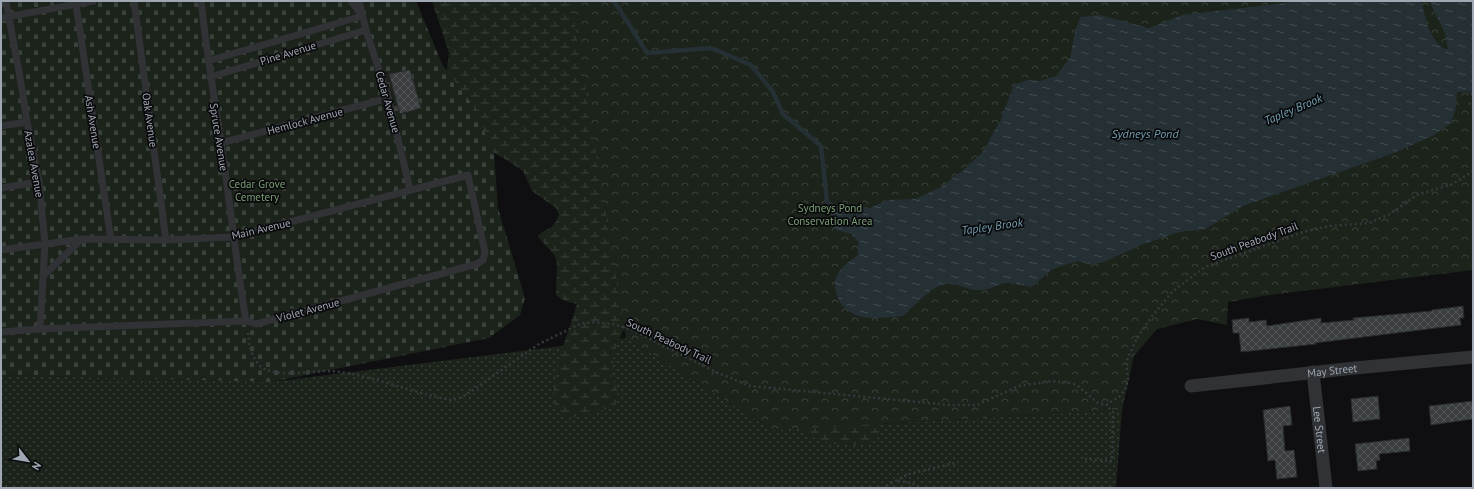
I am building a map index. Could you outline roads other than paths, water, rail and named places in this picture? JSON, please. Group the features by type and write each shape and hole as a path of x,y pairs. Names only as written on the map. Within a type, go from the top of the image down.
{"street":[{"name":"May Street","path":"1191,386 1313,372 1473,357"},
{"name":"Lee Street","path":"1313,372 1326,488"}],"lane":[{"name":"Azalea Avenue","path":"6,1 39,182 45,244 40,329"},
{"path":"1,18 93,1"},
{"name":"Oak Avenue","path":"134,1 166,240"},
{"name":"Spruce Avenue","path":"201,1 210,77 221,143 246,321"},
{"name":"Cedar Avenue","path":"351,1 362,16"},
{"name":"Cedar Avenue","path":"359,1 366,30 388,98 410,189"},
{"name":"Ash Avenue","path":"76,4 111,240"},
{"name":"Pine Avenue","path":"208,61 362,16"},
{"name":"Pine Avenue","path":"210,77 366,30"},
{"name":"Hemlock Avenue","path":"221,143 388,98"},
{"path":"1,126 27,122"},
{"name":"Main Avenue","path":"1,250 82,239 166,240 233,237 410,189 468,175"},
{"name":"Violet Avenue","path":"1,332 40,329 246,321 254,324 479,263 485,256 485,252 468,175"},
{"path":"1,188 39,182"},
{"path":"44,274 82,239"}],"water":[{"name":"Sydneys Pond","path":"1303,1 1421,1 1429,28 1435,40 1445,49 1448,49 1445,33 1429,1 1473,1 1473,97 1467,91 1457,92 1456,108 1451,123 1434,135 1394,153 1243,206 1205,229 1179,232 1141,245 1104,262 1091,265 1078,261 1061,266 1051,270 1032,287 1005,283 989,289 979,290 951,284 941,285 931,290 904,315 897,317 862,317 846,309 841,303 837,295 835,285 837,275 846,264 858,255 858,242 851,234 835,229 830,223 831,211 839,205 858,205 870,208 888,200 915,199 941,187 962,171 982,153 1001,119 1014,85 1027,80 1040,81 1056,76 1070,58 1075,32 1080,17 1100,15 1149,28 1182,15"}],"waterway":[{"name":"Tapley Brook","path":"613,1 647,53 711,48 751,65 773,92 783,114 821,146 827,202 840,211"}],"park label":[{"name":"Cedar Grove Cemetery","path":"257,190"},
{"name":"Sydneys Pond Conservation Area","path":"830,214"}]}
